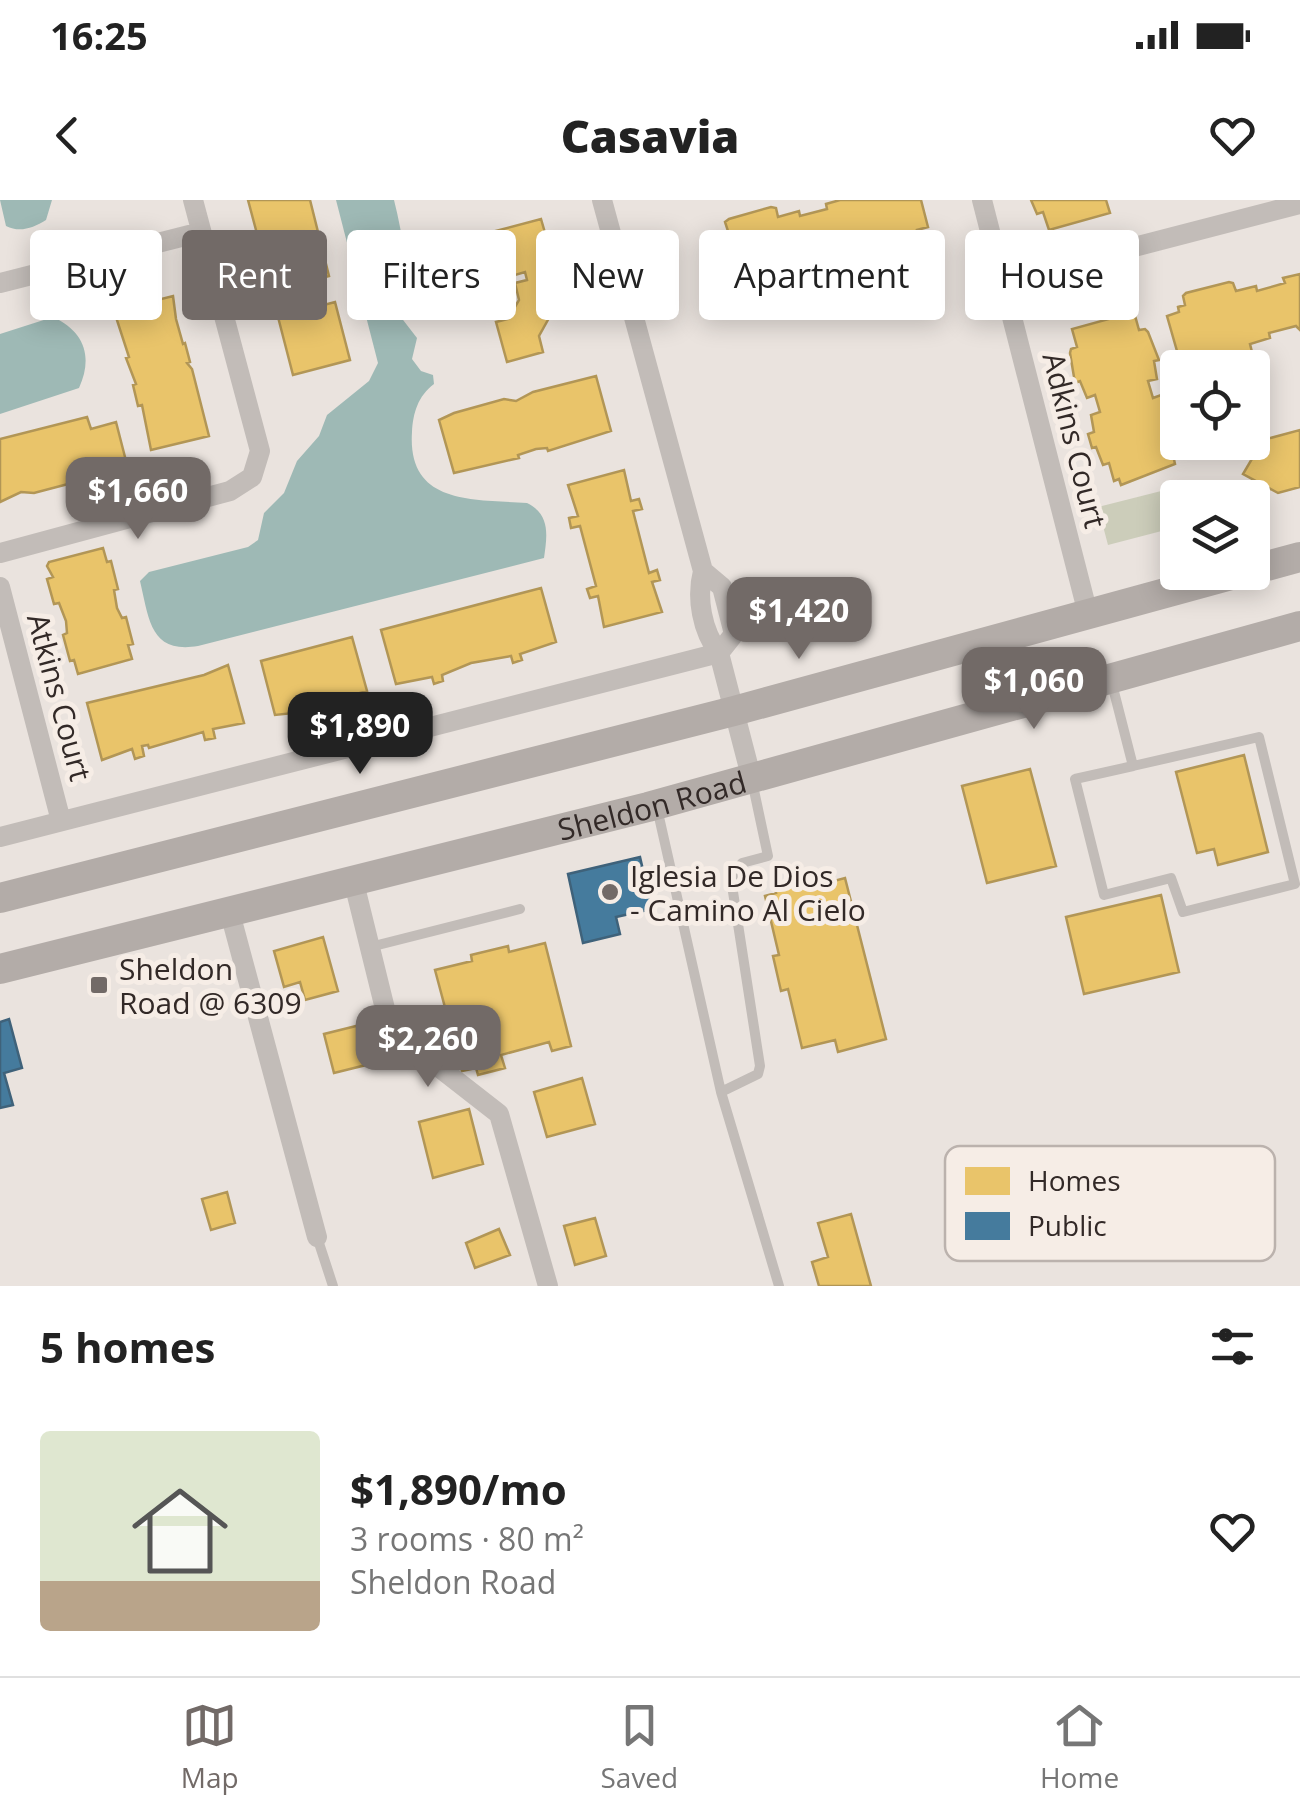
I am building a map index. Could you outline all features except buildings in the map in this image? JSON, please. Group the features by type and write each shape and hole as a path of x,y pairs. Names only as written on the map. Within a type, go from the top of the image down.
{"main road":[{"path":"1270,565 1300,557"},
{"path":"0,898 734,711 1176,590"},
{"name":"Sheldon Road","path":"0,969 752,780 1300,626"}],"street":[{"path":"193,200 200,230"},
{"path":"0,838 719,653 734,634 722,587 702,571 602,200"},
{"name":"Adkins Court","path":"982,200 990,230"},
{"path":"1139,246 1300,204"},
{"path":"0,284 182,237"},
{"path":"0,553 230,490 252,477 260,451 225,320"},
{"name":"Adkins Court","path":"1014,320 1088,614"},
{"name":"Atkins Court","path":"0,587 62,821"},
{"path":"719,653 752,780"},
{"path":"354,883 390,1029 499,1114 548,1286"},
{"path":"230,913 317,1237"}],"lane":[{"path":"1111,680 1134,766"},
{"path":"1259,737 1295,884 1183,912 1171,878 1104,895 1075,779 1134,766 1259,737"},
{"path":"721,1092 758,1074 760,1066 731,879 742,863 768,856 752,780"},
{"path":"656,805 721,1092 779,1286"},
{"path":"370,947 520,909"},
{"path":"317,1237 333,1286"}],"green space":[{"path":"1160,491 1160,531 1108,545 1098,507"}],"water":[{"path":"0,200 52,200 46,220 21,229 6,226"},
{"path":"336,200 394,200 400,230 347,230 347,243"},
{"path":"44,320 64,323 83,346 85,366 79,388 0,414 0,334"},
{"path":"367,320 403,320 417,338 412,359 421,371 433,375 434,384 420,399 415,412 412,432 413,456 421,474 432,486 448,494 527,503 535,508 546,527 544,558 198,646 170,645 161,639 150,620 140,581 149,572 248,547 258,540 264,513 284,493 297,461 319,436 327,415 369,381 378,363"}],"place":[{"name":"Iglesia De Dios - Camino Al Cielo","path":"610,892"},
{"name":"Sheldon Road @ 6309","path":"99,985"}]}
